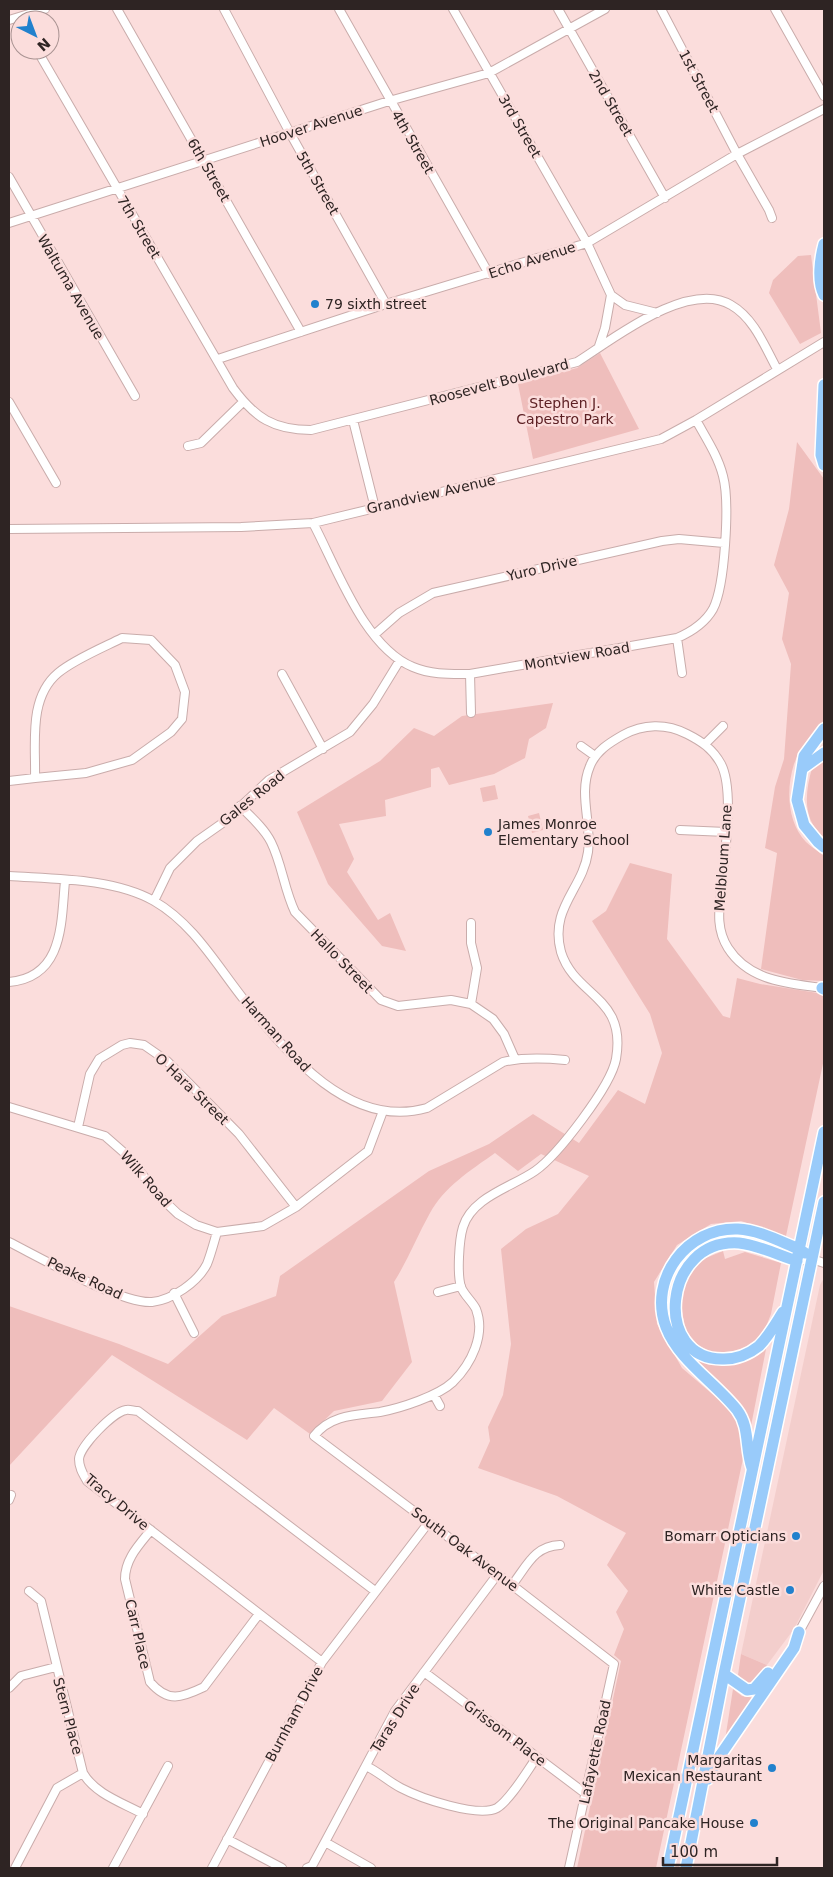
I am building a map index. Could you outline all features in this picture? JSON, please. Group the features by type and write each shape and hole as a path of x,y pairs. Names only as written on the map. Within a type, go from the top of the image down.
{"highway":[{"path":"824,244 821,254 820,287 824,295"},
{"path":"824,385 820,455 824,465"},
{"path":"824,729 804,756 798,790 799,813 807,830 824,847"},
{"path":"803,768 824,752"},
{"path":"668,1868 824,1132"},
{"path":"686,1868 724,1674 824,1202"},
{"path":"752,1469 747,1453 746,1429 737,1410 687,1359 671,1337 661,1308 666,1275 679,1254 696,1240 718,1232 749,1231 800,1249 812,1260"},
{"path":"787,1306 758,1347 743,1355 726,1359 706,1356 688,1343 679,1328 674,1308 677,1287 686,1269 701,1253 712,1248 739,1243 797,1261"},
{"path":"724,1674 741,1688 754,1689 760,1684 782,1652 799,1632"},
{"path":"702,1789 717,1760 794,1648 799,1632"}],"street":[{"name":"6th Street","path":"117,9 301,332"},
{"name":"5th Street","path":"224,9 290,133 386,304"},
{"name":"4th Street","path":"339,9 389,101 489,274"},
{"name":"3rd Street","path":"453,9 587,243 611,296"},
{"name":"2nd Street","path":"558,9 665,198"},
{"name":"Hoover Avenue","path":"9,223 389,101 489,73 604,9"},
{"name":"1st Street","path":"661,9 772,218"},
{"path":"775,9 824,96"},
{"name":"7th Street","path":"43,60 243,402"},
{"name":"Echo Avenue","path":"218,359 386,304 587,243 737,154 824,109"},
{"name":"Waltuma Avenue","path":"9,177 135,396"},
{"path":"599,346 607,320 611,296 625,305 657,313"},
{"name":"Roosevelt Boulevard","path":"243,402 258,417 275,425 294,430 311,430 577,362 599,346 657,313 690,300 706,298 731,305 757,332 777,369"},
{"name":"Grandview Avenue","path":"9,529 241,527 312,523 661,439 696,420 824,342"},
{"path":"9,402 56,483"},
{"path":"188,446 201,443 243,402"},
{"path":"353,420 375,508"},
{"name":"Montview Road","path":"312,523 361,616 374,635 400,660 426,671 443,674 470,674 677,638 695,629 712,611 720,591 726,508 723,476 714,453 696,420"},
{"name":"Yuro Drive","path":"374,635 399,614 433,593 662,541 679,539 724,543"},
{"path":"9,781 86,773 132,760 171,732 182,719 185,692 175,665 151,640 122,638 58,673 39,700 36,724 35,778"},
{"path":"677,638 682,672"},
{"name":"Gales Road","path":"154,901 170,868 184,853 269,780 350,732 362,718 400,660"},
{"path":"282,674 323,749"},
{"path":"470,674 471,713"},
{"name":"Melbloum Lane","path":"314,1436 319,1430 336,1419 384,1411 434,1394 450,1385 468,1364 478,1337 476,1310 461,1286 459,1258 463,1226 474,1209 492,1194 516,1184 539,1169 560,1147 586,1113 608,1080 616,1064 617,1030 611,1013 571,970 562,953 559,932 562,910 583,869 588,854 590,832 584,787 589,767 603,747 625,734 643,727 660,726 680,730 705,744 722,766 725,778 726,832 718,916 725,944 741,963 760,976 824,988"},
{"path":"705,744 723,726"},
{"path":"581,746 595,756"},
{"name":"Hallo Street","path":"240,806 265,832 271,842 288,898 296,912 375,995 398,1006 451,1000 470,1004 493,1019 504,1034 515,1059"},
{"path":"680,830 726,832"},
{"name":"Harman Road","path":"9,876 118,886 154,901 170,912 195,936 246,1002 305,1067 342,1095 364,1106 383,1111 404,1113 427,1108 503,1062 515,1059 565,1060"},
{"path":"9,982 24,980 48,962 60,936 65,880"},
{"path":"470,1004 478,968 471,943 471,923"},
{"name":"O Hara Street","path":"78,1127 90,1074 100,1059 122,1045 130,1043 144,1045 167,1061 239,1134 296,1207"},
{"name":"Wilk Road","path":"9,1107 105,1136 123,1152 158,1195 178,1214 196,1225 218,1232 263,1226 296,1207 368,1151 383,1111"},
{"name":"Peake Road","path":"9,1242 122,1297 151,1302 187,1286 199,1275 206,1265 218,1232"},
{"path":"797,1261 812,1260 824,1263"},
{"path":"438,1292 461,1286"},
{"path":"174,1293 194,1333"},
{"path":"434,1394 440,1406"},
{"name":"Tracy Drive","path":"322,1662 87,1481 81,1472 79,1460 83,1449 104,1425 126,1410 138,1411 375,1591"},
{"name":"South Oak Avenue","path":"314,1436 430,1522 497,1575 512,1584 614,1664"},
{"name":"Burnham Drive","path":"212,1868 322,1662 430,1522"},
{"name":"Carr Place","path":"151,1530 129,1558 125,1568 125,1579 150,1682 159,1693 173,1698 192,1693 204,1687 259,1614"},
{"path":"512,1584 537,1552 548,1546 560,1545"},
{"name":"Taras Drive","path":"306,1868 312,1866 395,1712 497,1575"},
{"path":"799,1632 824,1586"},
{"name":"Stern Place","path":"29,1591 41,1601 83,1773 88,1782 104,1793 143,1814"},
{"name":"Lafayette Road","path":"570,1868 614,1664"},
{"path":"9,1688 21,1676 56,1667"},
{"name":"Grissom Place","path":"424,1672 586,1794"},
{"path":"366,1766 402,1789 437,1802 481,1812 490,1811 504,1802 537,1757"},
{"path":"114,1868 168,1766"},
{"path":"15,1868 57,1788 83,1773"},
{"path":"227,1840 282,1868"},
{"path":"325,1842 371,1868"}],"shaded area":[{"path":"824,1278 824,1570 794,1629 767,1665 741,1654 820,1285"}],"green space":[{"path":"811,255 821,333 800,344 769,293 773,280 798,256"},
{"name":"Stephen J. Capestro Park","path":"600,353 639,429 533,459 518,384 577,368"},
{"path":"797,442 824,479 824,720 807,740 794,764 789,794 792,815 800,834 808,844 824,856 824,981 802,980 761,969 777,853 765,848 775,787 784,759 791,664 782,639 789,593 774,565 789,509"},
{"path":"553,703 546,728 529,739 525,758 494,774 449,785 439,767 431,769 431,787 385,800 386,816 339,824 354,859 347,872 378,920 390,913 406,951 382,946 328,884 297,812 380,761 414,728 434,736 462,716"},
{"path":"824,760 824,837 812,823 807,805 807,796 812,768"},
{"path":"495,785 498,799 483,802 480,788"},
{"path":"539,813 543,830 532,833 528,816"},
{"path":"630,863 672,874 667,939 723,1016 730,1018 737,978 760,984 824,994 824,1059 786,1236 741,1221 711,1224 677,1245 654,1282 657,1324 682,1368 731,1410 744,1434 744,1454 656,1868 577,1868 621,1661 614,1655 624,1629 616,1612 628,1591 607,1565 626,1533 557,1496 478,1468 490,1441 488,1427 503,1395 511,1344 501,1249 526,1229 558,1214 589,1176 541,1154 518,1171 495,1153 450,1187 430,1213 394,1282 412,1362 382,1401 334,1411 310,1434 274,1408 247,1440 112,1355 9,1466 9,1306 119,1344 168,1364 222,1316 276,1296 280,1276 429,1171 489,1144 533,1114 579,1143 618,1090 645,1104 662,1053 650,1014 592,921 606,911"},
{"path":"723,1251 725,1259 745,1252 781,1263 771,1314 763,1334 753,1345 732,1355 713,1354 698,1345 686,1331 680,1302 688,1274 701,1260"},
{"path":"764,1347 766,1349 751,1426 749,1426 740,1406 689,1352 708,1361"},
{"path":"741,1654 767,1665 757,1679 747,1684 738,1675"},
{"path":"733,1689 742,1696 755,1698 725,1740"}],"place":[{"name":"79 sixth street","path":"315,304"},
{"name":"James Monroe Elementary School","path":"488,832"},
{"name":"Bomarr Opticians","path":"796,1536"},
{"name":"White Castle","path":"790,1590"},
{"name":"Margaritas Mexican Restaurant","path":"772,1768"},
{"name":"The Original Pancake House","path":"754,1823"}]}
